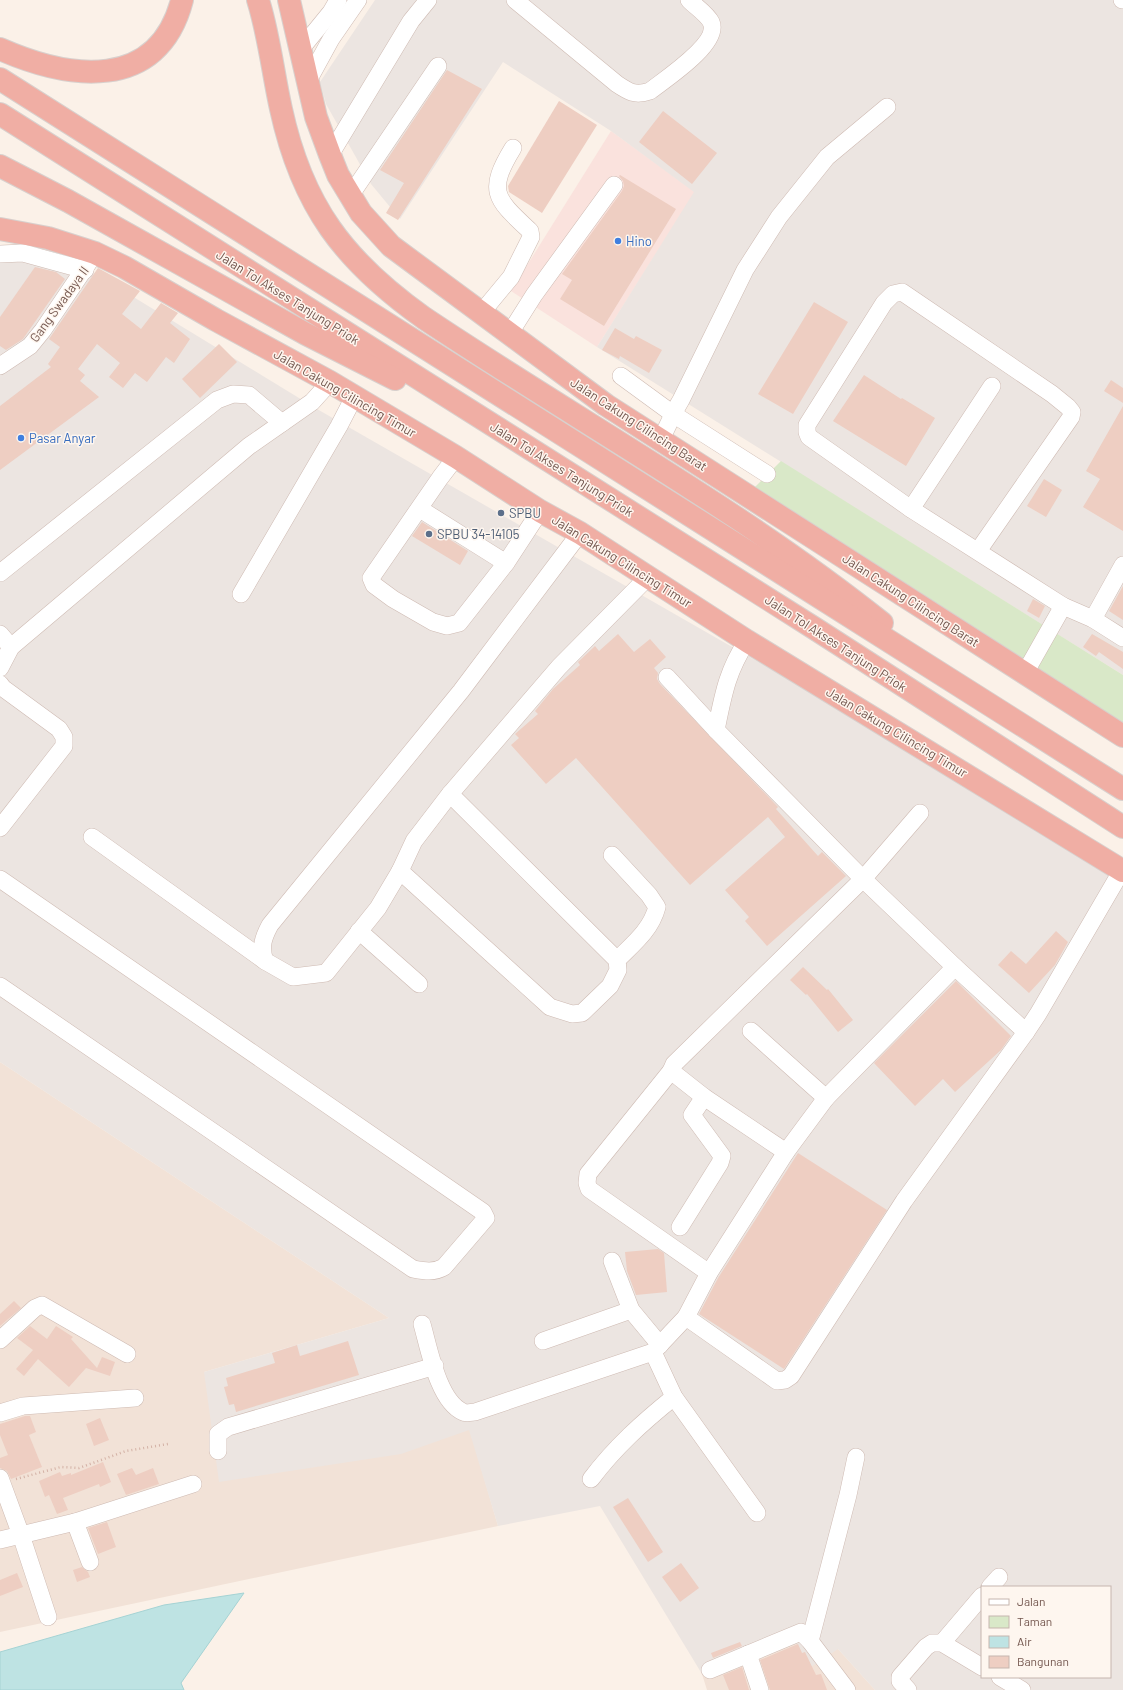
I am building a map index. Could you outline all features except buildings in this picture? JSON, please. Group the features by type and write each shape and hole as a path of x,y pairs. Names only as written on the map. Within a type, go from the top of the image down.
{"highway":[{"path":"0,49 32,62 70,71 101,72 115,70 140,60 163,39 172,26 182,0"},
{"path":"258,0 286,130 296,164 321,216 341,244 365,270 390,293 442,330 692,488 766,538 862,607 961,688"},
{"name":"Jalan Cakung Cilincing Barat","path":"289,0 318,124 330,155 350,196 375,230 391,246 426,273 482,312 579,386 1123,736"},
{"path":"0,79 961,688 1123,789"},
{"name":"Jalan Tol Akses Tanjung Priok","path":"0,114 814,628 1123,827"},
{"path":"0,166 68,200 306,334 389,376 480,418"},
{"name":"Jalan Cakung Cilincing Timur","path":"0,228 48,238 90,261 124,267 216,320 330,382 456,457 540,511 580,533 747,641 1122,871"},
{"path":"0,238 48,238"}],"street":[{"path":"300,50 331,12 338,0"},
{"path":"308,81 331,39 358,0"},
{"path":"330,155 411,21 428,0"},
{"path":"515,0 617,84 631,93 641,94 650,91 704,48 712,34 711,23 689,0"},
{"path":"350,196 438,66"},
{"path":"661,439 670,425 673,414 745,270 779,217 827,157 887,107"},
{"path":"482,312 511,277 531,237 530,231 502,204 497,193 497,183 502,166 513,148"},
{"path":"510,333 534,295 614,185"},
{"path":"0,254 23,253 90,261"},
{"name":"Gang Swadaya II","path":"0,366 30,346 43,330 90,261"},
{"path":"978,551 1071,417 1072,412 1052,394 902,292 892,294 884,302 807,425 809,437 911,509 1063,606 1093,619 1123,638"},
{"path":"621,376 673,414 767,474"},
{"path":"0,668 11,647 249,446 312,402 330,382"},
{"path":"911,509 992,386"},
{"path":"0,573 217,400 233,394 249,395 282,423"},
{"path":"241,594 339,426 354,397"},
{"path":"456,457 371,578 374,585 393,599 434,622 447,626 460,623 506,564 540,511"},
{"path":"420,509 506,564"},
{"path":"265,962 261,949 264,936 270,925 461,691 580,533"},
{"path":"1093,619 1123,565"},
{"path":"92,837 265,962 293,977 326,973 378,908 400,872 414,841 450,794 559,667 648,577"},
{"path":"1025,673 1063,606"},
{"path":"0,634 11,647"},
{"path":"716,730 729,674 736,657 747,641"},
{"path":"667,677 716,730 863,879 954,967 1026,1032"},
{"path":"0,684 3,688 59,728 64,737 64,746 0,828"},
{"path":"400,872 550,1007 572,1014 582,1013 610,986 618,970 617,960 450,794"},
{"path":"709,1273 589,1189 587,1184 588,1174 680,1059 863,879 920,813"},
{"path":"612,855 649,895 657,907 654,917 644,933 617,960"},
{"path":"686,1316 777,1381 785,1380 791,1376 904,1200 1038,1014 1122,871"},
{"path":"0,879 484,1212 486,1218 444,1267 436,1271 413,1269 0,986"},
{"path":"359,931 419,984"},
{"path":"422,1324 442,1389 454,1406 464,1413 475,1412 656,1349 686,1316 709,1273 786,1152 826,1098 954,967"},
{"path":"750,1031 826,1098"},
{"path":"671,1071 704,1097 786,1152"},
{"path":"680,1227 720,1163 722,1156 720,1150 692,1115 704,1097"},
{"path":"612,1261 631,1310 656,1349 674,1396 757,1513"},
{"path":"0,1340 35,1308 42,1305 127,1354"},
{"path":"543,1340 631,1310"},
{"path":"218,1451 218,1434 228,1427 435,1366"},
{"path":"591,1479 607,1458 641,1423 674,1396"},
{"path":"0,1412 23,1406 135,1398"},
{"path":"810,1641 848,1495 856,1457"},
{"path":"1,1481 21,1535 48,1617"},
{"path":"0,1540 75,1522 193,1484"},
{"path":"75,1522 90,1562"},
{"path":"942,1643 981,1597"},
{"path":"710,1670 801,1632 810,1641 847,1690"},
{"path":"908,1690 900,1681 900,1676 926,1647 932,1643 942,1643 981,1666"},
{"path":"748,1654 760,1690"},
{"path":"1002,1678 1022,1690"}],"path":[{"path":"1,1481 60,1467 79,1468 126,1451 168,1444"}],"shaded area":[{"path":"375,0 1123,0 1123,675 597,347 694,192 611,131 503,62 400,219 371,184 326,104 320,82"},
{"path":"611,131 695,192 597,347 511,291"},
{"path":"0,249 81,265 317,409 1123,871 1123,1690 875,1690 838,1649 811,1667 790,1633 747,1661 702,1674 600,1506 498,1526 469,1430 401,1454 219,1482 204,1372 389,1318 0,1062"},
{"path":"0,1062 389,1318 204,1372 470,1430 498,1526 0,1632"},
{"path":"790,1633 838,1649 875,1690 707,1690 702,1674 747,1661"}],"green space":[{"path":"781,461 1123,675 1123,736 747,495"}],"water":[{"path":"244,1593 181,1683 184,1690 0,1690 0,1652 164,1605"}],"place":[{"name":"Hino","path":"618,241"},
{"name":"Pasar Anyar","path":"21,438"},
{"name":"SPBU","path":"501,513"},
{"name":"SPBU 34-14105","path":"429,534"}]}
